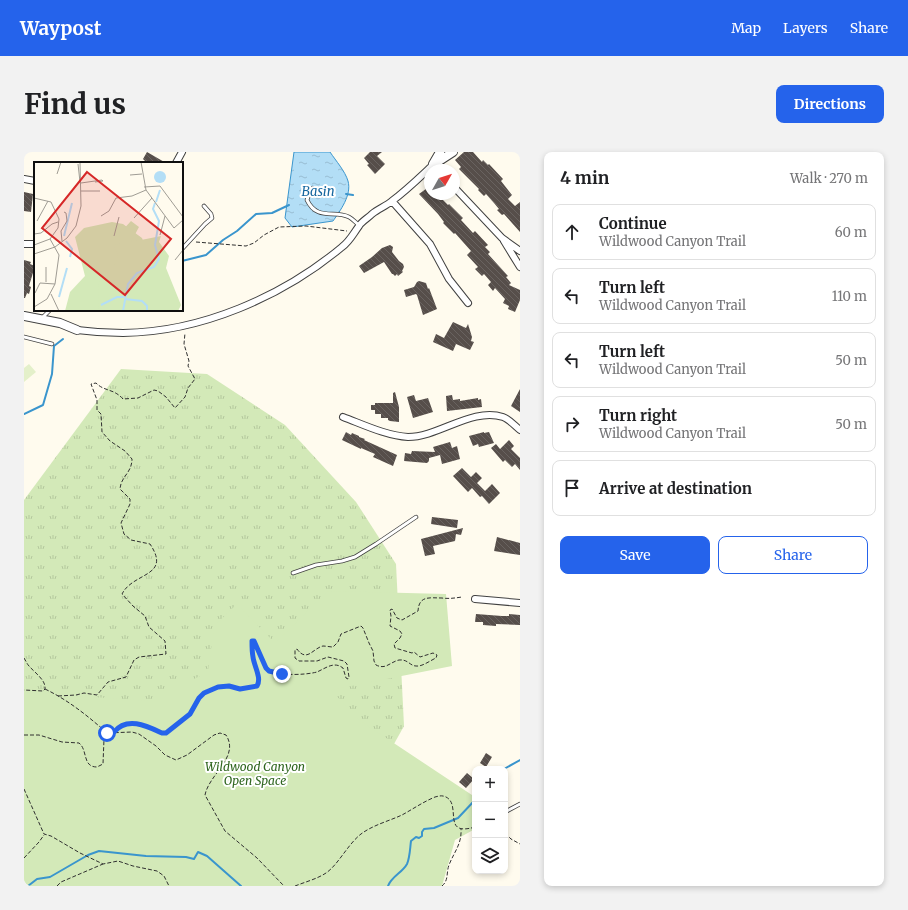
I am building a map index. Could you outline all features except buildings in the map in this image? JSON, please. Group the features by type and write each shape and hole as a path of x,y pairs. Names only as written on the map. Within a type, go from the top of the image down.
{"street":[{"path":"177,162 182,152"},
{"path":"437,164 440,152"},
{"path":"439,164 453,152"},
{"path":"24,316 60,324 77,330 124,333 171,328 233,311 278,290 310,270 351,239 359,225 373,213 392,201 424,176"},
{"path":"24,179 34,181"},
{"path":"460,193 502,238 520,251"},
{"path":"392,201 430,244 449,279 468,303"},
{"path":"502,238 520,267"},
{"path":"343,417 382,432 407,437 425,435 474,417 491,414 504,417 520,430"},
{"path":"475,599 520,603"}],"lane":[{"path":"313,188 308,194 308,200 315,210 322,213 349,217 359,225"},
{"path":"183,248 212,218 211,214 204,206"},
{"path":"41,320 49,311"},
{"path":"24,337 52,344"},
{"path":"293,573 316,565 354,557 416,517"},
{"path":"508,810 520,804"}],"path":[{"path":"190,241 246,246 254,243 264,235 279,227 306,226 347,231"},
{"path":"58,696 84,693 97,695 108,682 126,677 134,660 139,657 166,654 165,641 149,627 145,616 122,594 124,590 133,582 152,572 155,568 157,560 150,544 131,540 126,537 123,530 121,523 130,504 130,500 120,489 120,484 132,467 132,459 125,451 110,441 102,432 101,414 97,410 97,400 91,384 96,382 103,389 112,390 123,399 138,398 154,390 158,391 166,397 174,408 177,407 185,397 188,388 195,379 188,366 189,361 184,344 184,325"},
{"path":"114,732 115,730 126,725 138,723 162,733 166,733 190,714 199,698 204,693 218,687 229,686 240,689 257,686 259,684 258,678 252,656 251,642 253,640 263,664 269,671 299,675 317,672 330,666 338,665 343,668 346,678 348,679 350,677 344,660 328,657 317,661 299,661 296,659 294,651 297,649 301,654 305,655 312,653 323,646 333,647 338,642 341,634 360,626 363,628 374,651 374,661 376,665 385,667 400,660 408,661 414,666 419,666 436,658 437,654 433,653 420,658 414,652 412,653 395,648 394,644 402,634 400,631 390,626 390,609 393,610 397,618 400,620 418,611 418,606 424,599 431,597 462,597"},
{"path":"24,658 42,680 46,690"},
{"path":"24,690 46,690 58,696 96,723 107,733"},
{"path":"107,733 132,732 139,734 156,746 165,755 176,760 187,755 214,736 220,733 226,735 230,740 227,758 206,788 204,795 225,831 257,858 284,886"},
{"path":"24,735 39,735 62,742 79,743 82,746 88,764 90,766 97,767 103,764 104,739 107,733"},
{"path":"24,789 44,834"},
{"path":"295,886 327,872 366,831 402,815 434,798 441,796 451,801 452,819 457,827 461,829 472,828"},
{"path":"442,886 447,881 449,866 462,838 461,829"},
{"path":"24,858 39,842 44,834"},
{"path":"44,834 51,836 80,853 103,864"},
{"path":"508,836 520,844"},
{"path":"57,886 61,882 103,864 118,861 157,871 164,876 169,886"}],"green space":[{"path":"29,364 36,372 24,382 24,368"},
{"path":"121,369 207,374 285,425 356,502 396,564 404,726 315,886 24,886 24,500"},
{"name":"Wildwood Canyon Open Space","path":"328,591 446,594 452,666 331,690 359,720 472,795 472,831 455,840 442,886 24,886 24,692 150,701 208,672 214,626 237,604 275,643"}],"water":[{"name":"Basin","path":"294,152 330,152 345,174 349,186 347,197 333,221 292,227 285,218"}],"waterway":[{"path":"346,194 353,195"},
{"path":"183,261 206,255 256,214 272,213 289,205"},
{"path":"24,414 43,405 52,374 54,346 63,339"},
{"path":"508,767 520,760"},
{"path":"388,886 407,864 411,841 416,837 419,838 422,836 424,829 434,828 458,818 473,802"},
{"path":"28,886 37,879 50,877 88,855 99,851 146,856 186,857 194,859 198,852 207,856 241,886"}],"route":[{"path":"107,733 114,732 115,730 132,723 138,723 162,733 166,733 192,712 199,698 204,693 218,687 229,686 240,689 257,686 259,684 252,656 253,648 251,642 253,640 266,668 269,671 282,674"}]}
